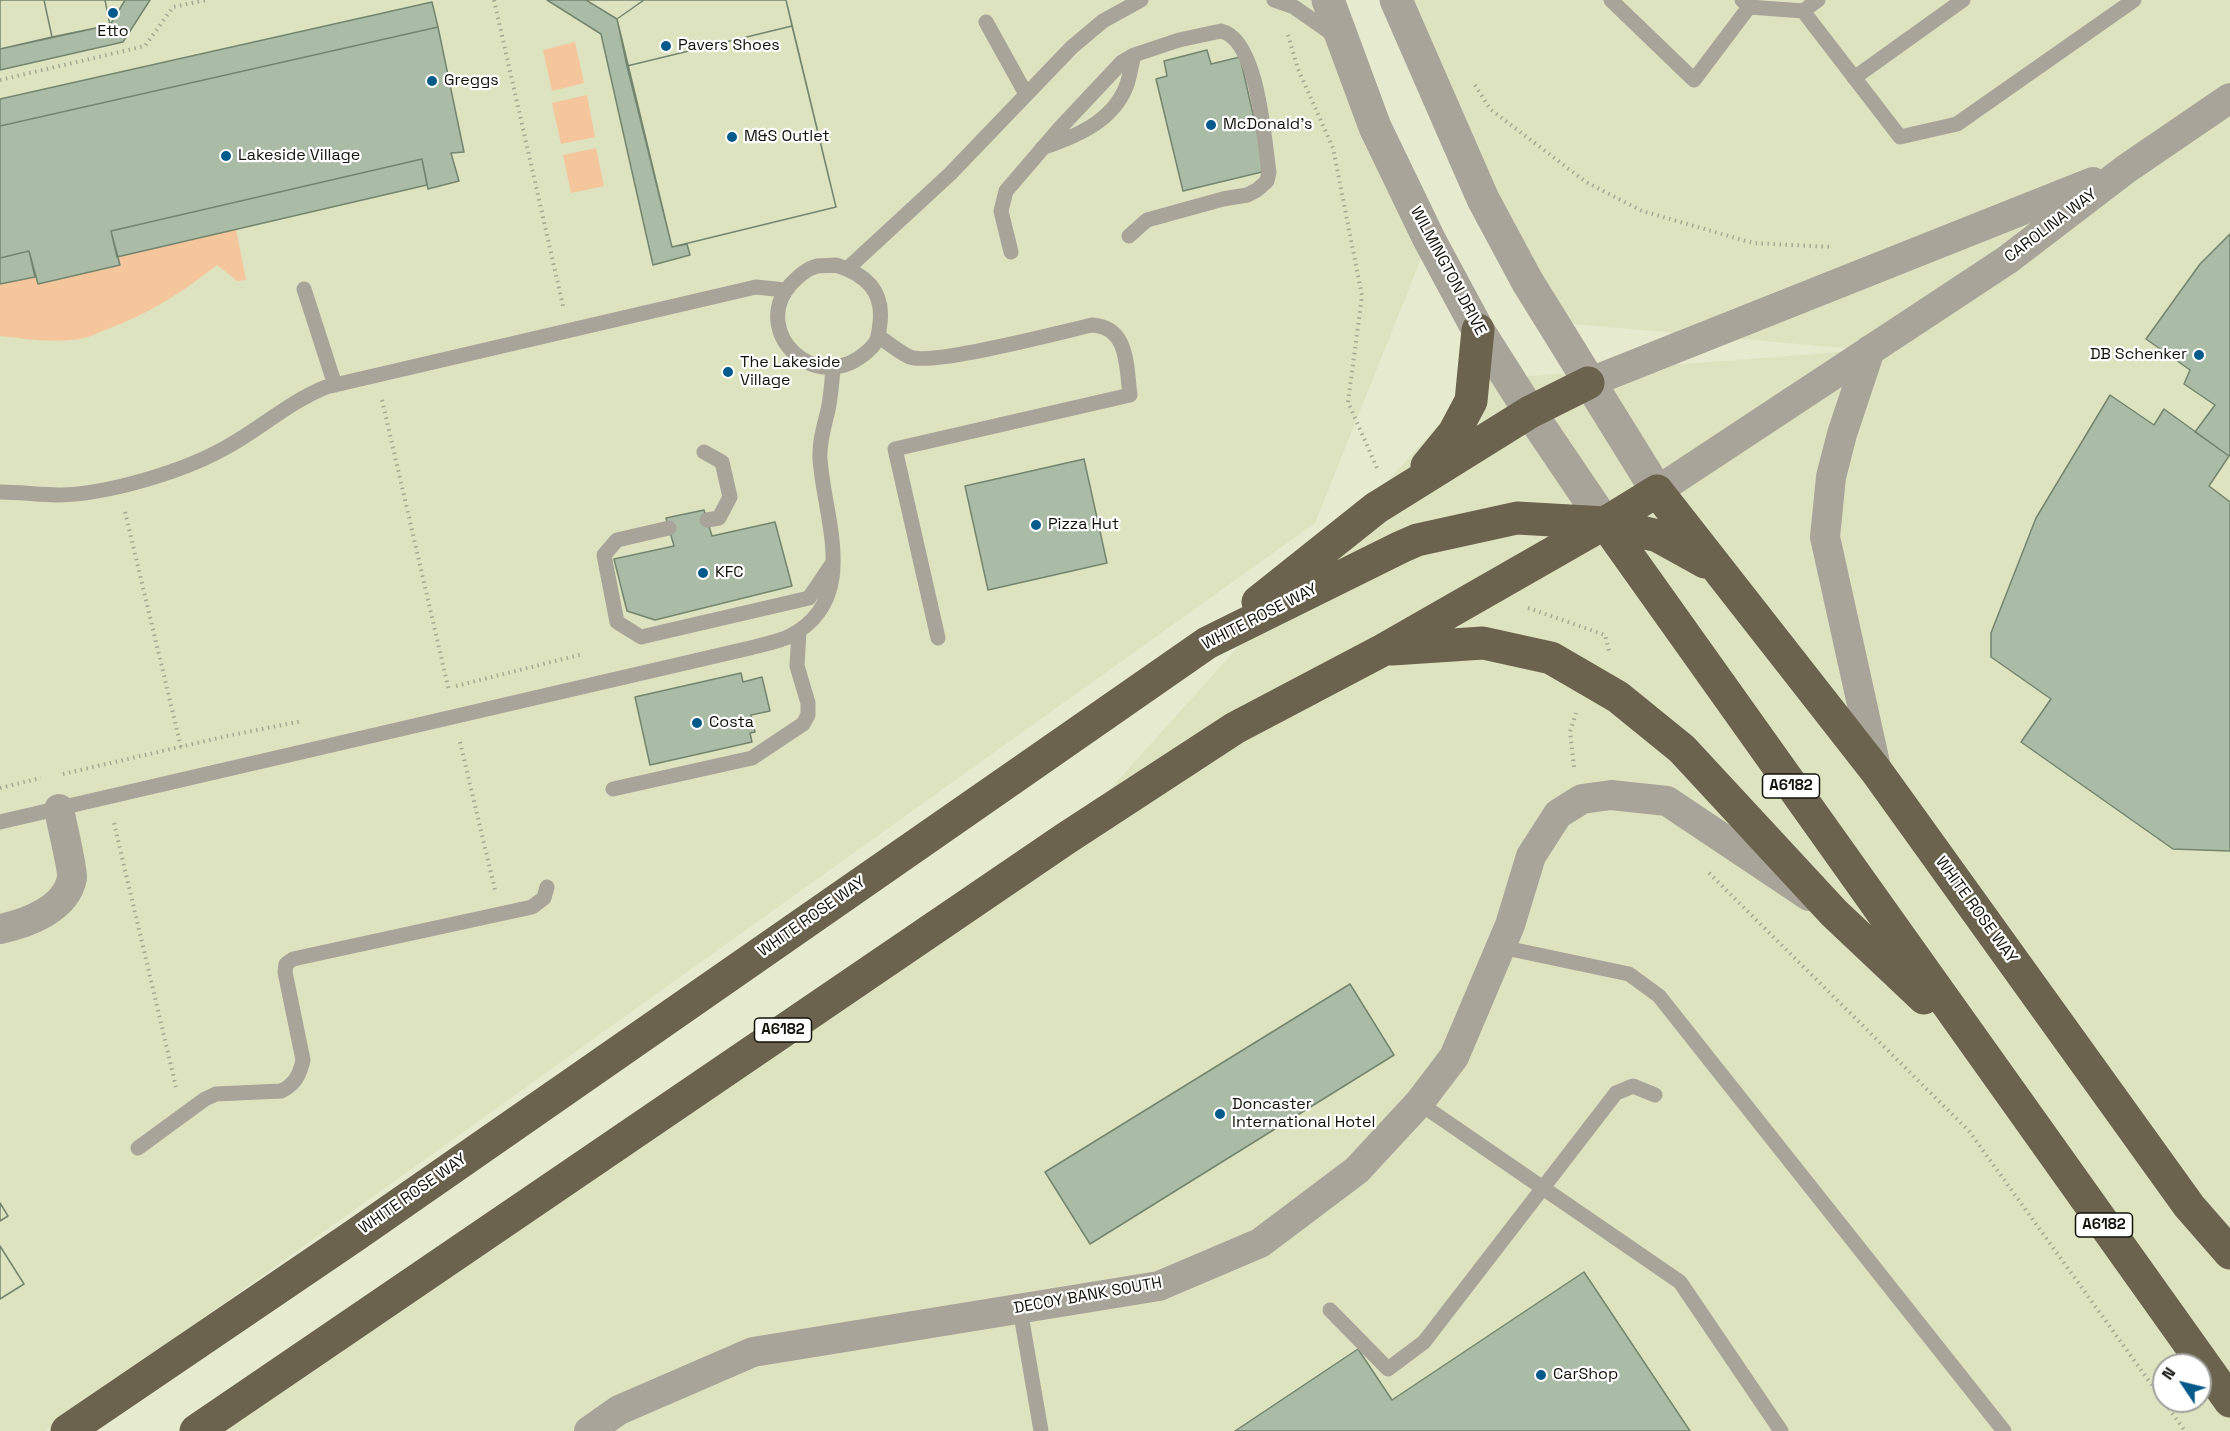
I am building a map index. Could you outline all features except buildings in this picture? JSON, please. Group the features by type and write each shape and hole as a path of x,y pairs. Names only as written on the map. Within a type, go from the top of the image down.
{"highway":[{"path":"1392,497 1428,465 1454,433 1471,401 1478,330"},
{"path":"1207,642 1392,497 1530,412 1588,383"},
{"name":"A6182","path":"196,1431 1065,839 1235,728 1383,650 1657,491"},
{"name":"WHITE ROSE WAY","path":"1657,491 1877,772 2189,1206 2230,1253"},
{"name":"WHITE ROSE WAY","path":"67,1431 374,1222 1207,642 1417,540 1517,518 1605,523 1658,536 1718,569"},
{"name":"A6182","path":"1605,523 1977,1049 2230,1401"},
{"name":"A6182","path":"1383,650 1483,643 1551,658 1618,697 1682,749 1834,913 1977,1049"}],"street":[{"name":"WILMINGTON DRIVE","path":"1328,0 1375,127 1429,239 1478,330 1605,523"},
{"path":"1396,0 1482,199 1527,281 1588,383 1657,491"},
{"name":"CAROLINA WAY","path":"1657,491 2007,261 2127,169 2230,98"},
{"path":"1588,383 2127,169"},
{"path":"1870,350 1842,434 1831,477 1825,537 1877,772"},
{"name":"DECOY BANK SOUTH","path":"589,1431 619,1410 753,1352 1159,1286 1260,1243 1357,1170 1419,1103 1454,1057 1505,936 1531,856 1558,814 1582,799 1611,795 1667,801 1834,913"},
{"path":"0,929 47,912 65,897 72,876 59,809"}],"lane":[{"path":"847,269 950,174 1072,47 1103,21 1140,0"},
{"path":"1611,0 1694,80 1746,4 1803,11 1818,0"},
{"path":"1854,78 1963,0"},
{"path":"1803,11 1900,137 1957,124 2134,0"},
{"path":"1275,1 1294,7 1344,42"},
{"path":"986,22 1026,94"},
{"path":"1011,252 1001,211 1006,191 1042,148 1122,62 1134,55 1179,40 1221,32 1229,34 1244,49 1251,67 1269,172 1267,181 1247,195 1147,220 1128,236"},
{"path":"1042,148 1079,135 1094,125 1119,100 1126,86 1134,55"},
{"path":"836,265 847,269 864,278 876,293 882,311 879,337 869,351 850,364 833,368 816,366 800,358 790,350 782,336 778,319 786,290 801,274 818,266 836,265"},
{"path":"0,492 59,495 119,486 201,460 244,437 304,396 335,386 756,287 786,290"},
{"path":"304,289 335,386"},
{"path":"879,337 912,358 926,358 952,356 1101,326 1119,338 1124,348 1130,394 895,448 938,638"},
{"path":"0,822 750,648 779,641 799,631 815,615 826,598 833,577 832,529 822,477 820,440 829,407 833,368"},
{"path":"704,452 722,462 730,497 719,518 707,520"},
{"path":"669,528 617,540 604,555 617,622 641,637 809,598 834,561"},
{"path":"613,789 752,758 803,724 808,715 808,703 797,666 799,631"},
{"path":"138,1148 205,1099 216,1094 281,1091 290,1087 296,1079 303,1060 285,972 286,964 293,959 539,904 544,898 547,887"},
{"path":"1505,936 1629,974 1659,996 2004,1431"},
{"path":"1330,1310 1388,1369 1424,1342 1616,1093 1633,1086 1655,1095"},
{"path":"1419,1103 1680,1282 1780,1431"},
{"path":"1020,1309 1041,1431"}],"path":[{"path":"0,80 145,46 173,7 206,0"},
{"path":"494,0 569,330"},
{"path":"1275,1 1298,69 1333,148"},
{"path":"1472,80 1490,108 1586,182 1642,211 1753,243 1832,247 1852,279"},
{"path":"377,376 500,914"},
{"path":"119,486 188,780"},
{"path":"438,690 583,654"},
{"path":"62,774 312,719"},
{"path":"0,788 51,776"},
{"path":"108,798 184,1114"}],"shaded area":[{"path":"0,0 1328,0 1429,239 1315,523 45,1431 0,1431"},
{"path":"1396,0 2230,0 2230,1431 196,1431 1065,839 1479,380 1865,350 1552,322"},
{"path":"575,42 584,83 552,91 543,50"},
{"path":"587,95 595,137 561,144 552,103"},
{"path":"596,148 604,186 571,193 563,155"},
{"path":"236,229 246,280 237,281 217,265 150,310 89,337 49,341 0,336 0,284 35,277 38,284 119,265 117,257"}],"place":[{"name":"Etto","path":"113,13"},
{"name":"Pavers Shoes","path":"666,46"},
{"name":"Greggs","path":"432,81"},
{"name":"McDonald's","path":"1211,125"},
{"name":"M&S Outlet","path":"732,137"},
{"name":"Lakeside Village","path":"226,156"},
{"name":"DB Schenker","path":"2199,355"},
{"name":"The Lakeside Village","path":"728,372"},
{"name":"Pizza Hut","path":"1036,525"},
{"name":"KFC","path":"703,573"},
{"name":"Costa","path":"697,723"},
{"name":"Doncaster International Hotel","path":"1220,1114"},
{"name":"CarShop","path":"1541,1375"}]}
